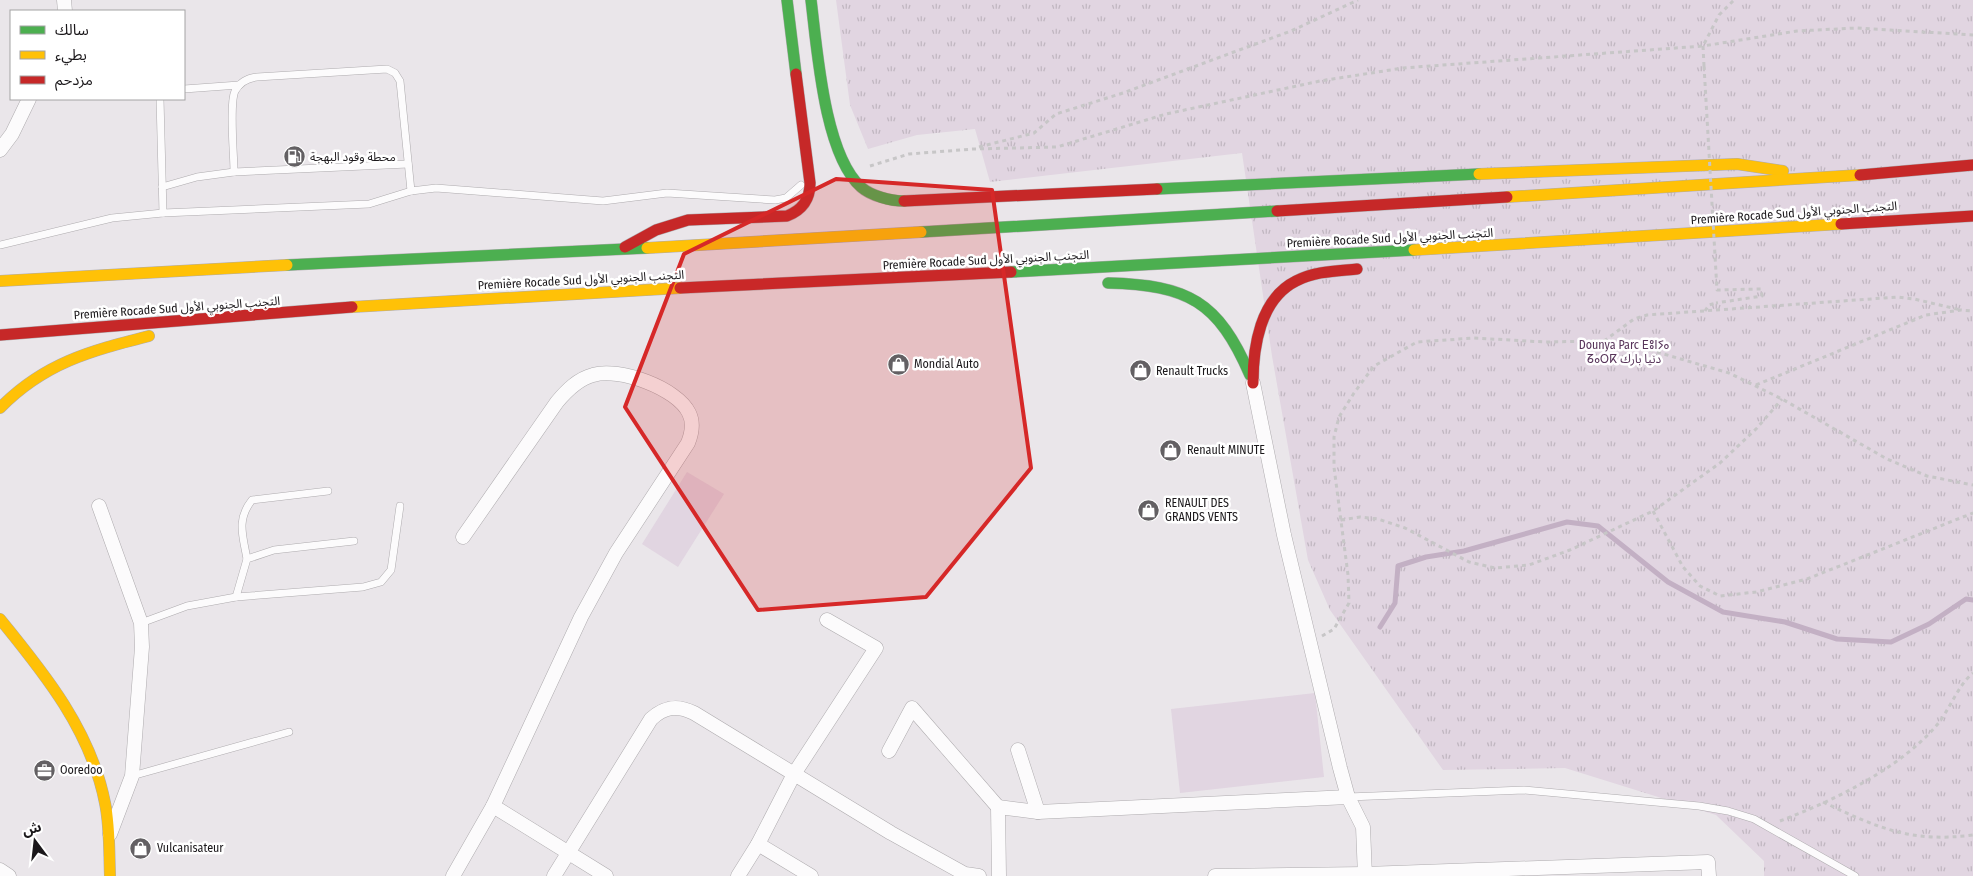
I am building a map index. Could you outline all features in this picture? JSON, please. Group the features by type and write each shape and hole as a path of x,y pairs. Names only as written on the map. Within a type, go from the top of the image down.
{"main road":[{"path":"620,250 656,230 688,220 787,216 800,210 809,198 809,172 787,0"},
{"path":"811,0 822,84 832,128 849,172 860,186 875,196 900,200 1382,176 1737,164 1778,170 1813,179"},
{"path":"0,281 195,268 620,250 1813,179 1973,165"},
{"name":"Première Rocade Sud التجنب الجنوبي الأول","path":"0,334 208,320 400,304 1167,265 1973,216"},
{"path":"1463,259 1895,221"},
{"path":"1253,383 1252,356 1257,334 1270,306 1288,285 1310,276 1365,268"},
{"path":"1093,283 1132,283 1173,289 1196,300 1212,312 1235,341 1253,383"},
{"path":"742,286 1015,284"},
{"path":"0,408 16,390 41,372 66,359 208,320"},
{"path":"0,619 49,678 82,735 102,795 109,837 108,874"}],"street":[{"path":"0,150 12,134 29,100"},
{"path":"453,876 493,806 581,617 616,553 688,442 692,428 690,413 680,401 631,375 608,372 593,375 579,381 567,390 557,402 463,537"},
{"path":"1253,383 1284,536 1348,797 1364,827 1366,875"},
{"path":"99,506 141,623 142,647 132,776 109,837"},
{"path":"738,876 758,844 794,774 876,648 827,620"},
{"path":"554,876 651,719 667,708 676,707 694,713 890,834 965,874 979,876"},
{"path":"889,751 912,708 998,807 999,876"},
{"path":"1018,750 1038,812"},
{"path":"998,807 1038,812 1348,797"},
{"path":"493,806 606,876"},
{"path":"758,844 811,876"},
{"path":"1215,876 1366,875 1708,862 1709,876"},
{"path":"0,870 9,876"}],"lane":[{"path":"185,88 239,85 250,78 257,77 382,69 392,70 400,81 411,191"},
{"path":"234,172 234,97 239,85"},
{"path":"160,100 163,213"},
{"path":"162,186 198,177 234,172 408,164"},
{"path":"0,245 89,223 163,213 369,204 411,191 448,189 613,201 647,194 667,193 775,200 786,198 795,193 809,172"},
{"path":"236,597 247,559 241,526 243,511 252,500 328,491"},
{"path":"141,623 187,606 236,597 363,587 380,582 390,570 400,506"},
{"path":"247,559 274,550 354,541"},
{"path":"132,776 289,732"},
{"path":"1348,797 1534,790 1699,806 1728,811 1767,825 1855,876"}],"path":[{"path":"973,149 1034,133 1056,114 1123,93 1223,56 1291,30 1358,0"},
{"path":"1704,311 1709,305 1716,303 1762,296 1761,289 1717,290 1703,46 1720,15 1734,0"},
{"path":"849,172 909,154 973,149 1057,147 1166,114 1320,81 1394,70 1703,46 1796,30 1897,29 1973,35"},
{"path":"1604,341 1634,319 1646,315 1898,297 1914,298 1961,310 1973,311"},
{"path":"1755,386 1926,315 1961,310"},
{"path":"1310,641 1325,636 1334,629 1349,602 1348,574 1334,467 1334,437 1339,417 1354,392 1374,366 1417,342 1474,338 1545,342 1604,341 1630,344 1729,373 1782,399 1886,459 1927,476 1973,485"},
{"path":"1341,520 1360,517 1387,522 1405,528 1469,562 1495,568 1529,565 1570,550 1654,511 1720,463 1757,428 1782,399"},
{"path":"1654,511 1683,567 1700,586 1720,596 1756,592 1807,579 1973,513"},
{"path":"1767,825 1852,788 1918,745 1937,725 1973,673"},
{"path":"1822,802 1876,827 1911,836 1948,838 1973,835"}],"highlighted area":[{"path":"836,179 992,190 1031,468 926,597 758,610 625,407 684,254"}],"green space":[{"name":"Dounya Parc ⴹⵓⵏⵢⴰ ⵒⴰⵔⴽ دنيا بارك","path":"836,0 1973,0 1973,876 1764,876 1764,861 1716,815 1565,768 1443,770 1330,610 1308,560 1272,356 1242,153 990,182 975,129 917,135 868,149 850,105"},
{"path":"687,472 724,494 678,567 642,544"},
{"path":"1315,693 1324,777 1180,793 1171,709"}],"waterway":[{"path":"1380,627 1395,603 1398,566 1426,557 1464,551 1567,522 1598,526 1668,582 1723,612 1785,622 1837,639 1891,642 1929,624 1966,599 1973,600"}],"traffic: fast":[{"path":"787,0 796,74"},
{"path":"811,0 824,99 838,151 848,171 861,187 881,197 904,201"},
{"path":"1157,189 1479,174"},
{"path":"921,232 1277,211"},
{"path":"287,265 647,248"},
{"path":"1011,272 1414,250"},
{"path":"1108,283 1136,284 1159,288 1180,293 1197,302 1212,314 1226,330 1250,375"}],"traffic: slow":[{"path":"1479,174 1737,164 1783,171"},
{"path":"1507,197 1860,175"},
{"path":"1414,250 1841,224"},
{"path":"647,248 921,232"},
{"path":"0,281 287,265"},
{"path":"352,307 680,288"},
{"path":"0,408 17,393 51,369 107,347 149,336"},
{"path":"0,619 49,682 64,705 89,752 107,812 110,876"}],"traffic: jam":[{"path":"625,247 656,230 688,220 787,216 797,211 804,204 809,194 810,183 796,74"},
{"path":"1860,175 1973,165"},
{"path":"904,201 1157,189"},
{"path":"1277,211 1507,197"},
{"path":"1841,224 1973,216"},
{"path":"1253,383 1257,340 1261,325 1274,299 1296,281 1311,275 1357,269"},
{"path":"680,288 1011,272"},
{"path":"0,335 352,307"}],"place":[{"name":"محطة وقود البهجة","path":"294,157"},
{"name":"Mondial Auto","path":"898,364"},
{"name":"Renault Trucks","path":"1140,371"},
{"name":"Renault MINUTE","path":"1171,450"},
{"name":"RENAULT DES GRANDS VENTS","path":"1149,510"},
{"name":"Ooredoo","path":"44,770"},
{"name":"Vulcanisateur","path":"141,848"}]}
